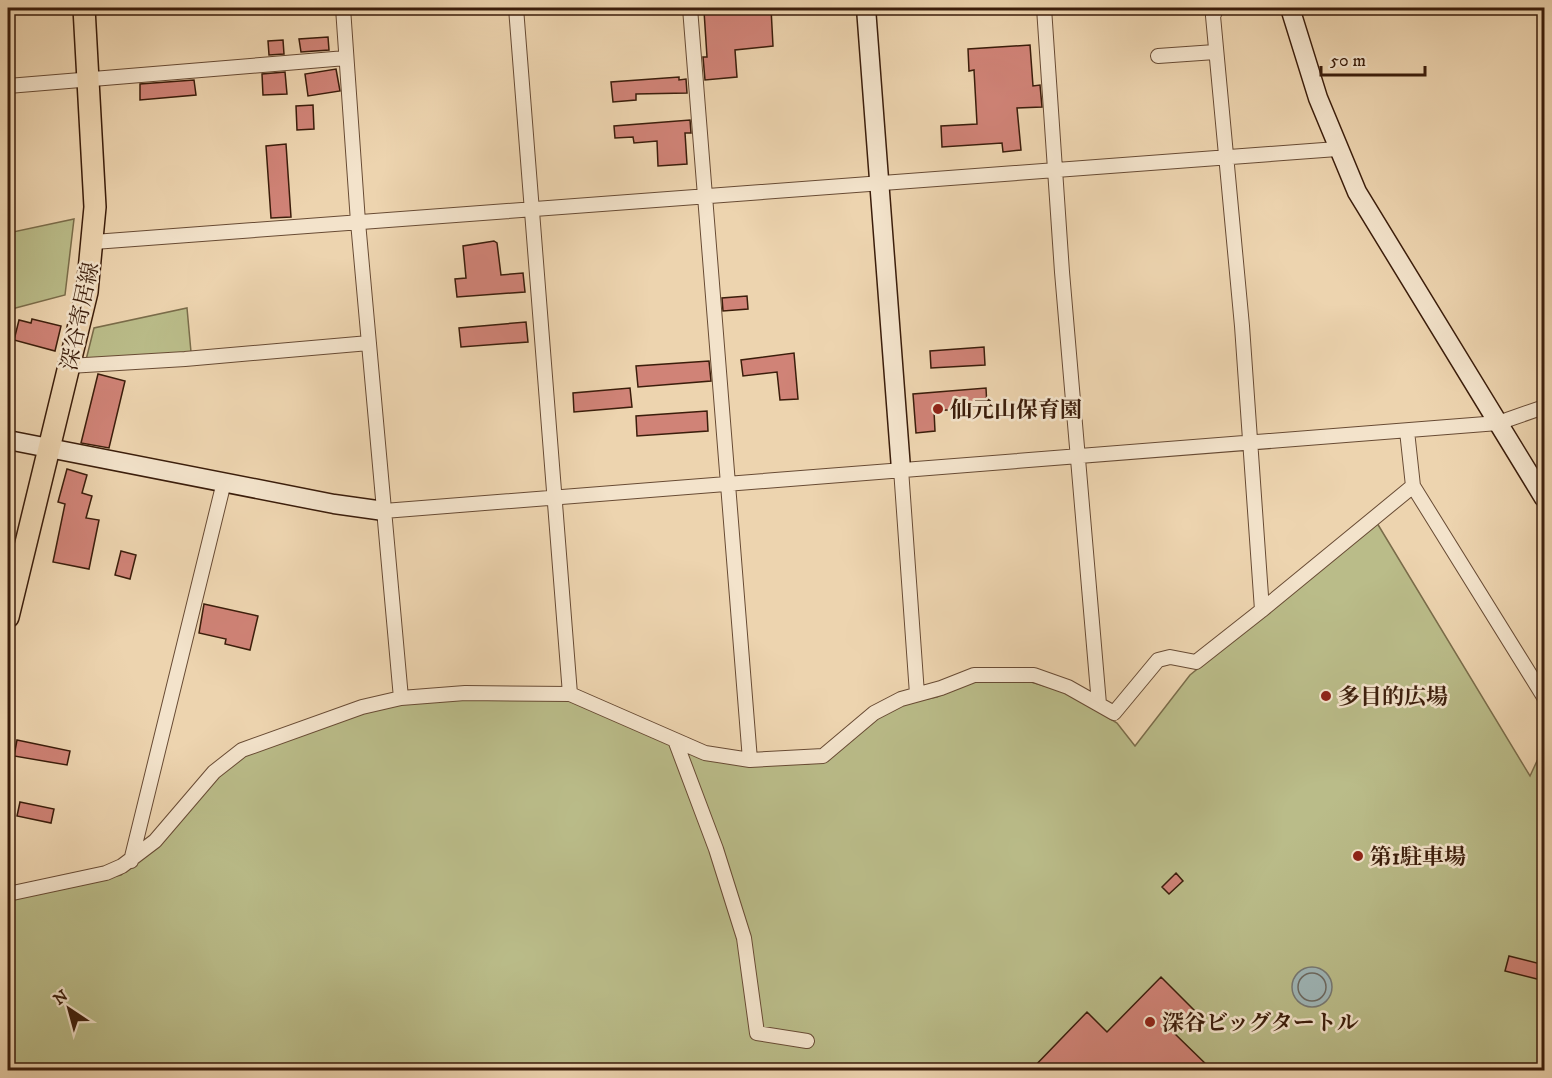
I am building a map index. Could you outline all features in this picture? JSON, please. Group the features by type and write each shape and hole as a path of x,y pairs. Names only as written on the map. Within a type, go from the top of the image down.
{"main road":[{"name":"深谷寄居線","path":"8,617 87,292 94,242 93,155 84,8"}],"street":[{"path":"343,8 358,222 401,698"},
{"path":"516,8 570,694"},
{"path":"690,8 750,760"},
{"path":"866,8 917,694"},
{"path":"1044,8 1054,170 1099,704"},
{"path":"1214,8 1215,52 1227,156 1262,610"},
{"path":"1290,8 1318,98 1337,149 1385,242 1545,498"},
{"path":"1158,56 1215,52"},
{"path":"8,86 346,58"},
{"path":"94,242 1337,149"},
{"path":"69,366 184,359 369,343"},
{"path":"8,440 384,511 1498,423 1545,407"},
{"path":"1407,431 1413,486 1545,697"},
{"path":"131,861 224,482"},
{"path":"8,894 106,873 131,861 155,841 214,772 242,750 362,706 401,698 465,693 570,694 705,753 750,760 822,756 874,713 901,699 974,675 1034,675 1068,687 1114,713 1158,660 1170,657 1196,662 1413,486"},
{"path":"675,740 716,849 744,938 757,1033 807,1041"}],"green space":[{"path":"74,219 65,295 8,310 8,233"},
{"path":"187,308 191,352 86,360 94,328"},
{"path":"1377,523 1530,776 1544,746 1544,1070 8,1070 8,898 121,875 153,849 221,770 244,756 308,729 402,702 468,698 573,699 738,764 808,764 826,759 874,720 902,704 937,697 965,684 986,680 1031,682 1065,692 1117,723 1135,746 1190,675"}],"water":[{"path":"1312,967 1326,973 1332,987 1326,1001 1312,1007 1298,1001 1292,987 1298,973"}],"building":[{"path":"771,8 773,46 735,50 737,77 705,80 703,57 707,57 704,11"},
{"path":"328,37 329,50 301,52 299,39"},
{"path":"283,40 284,54 269,55 268,41"},
{"path":"1030,45 1033,86 1040,85 1042,107 1017,108 1021,150 1003,152 1002,143 942,147 941,126 977,124 974,70 969,71 968,49"},
{"path":"336,69 340,91 308,96 305,74"},
{"path":"285,72 287,94 263,95 262,74"},
{"path":"679,77 679,80 686,79 687,93 636,94 636,100 613,102 611,82"},
{"path":"194,80 196,95 140,100 140,84"},
{"path":"313,105 314,129 297,130 296,106"},
{"path":"690,120 691,133 685,133 687,164 658,166 657,141 634,143 633,137 615,138 614,126"},
{"path":"286,144 291,217 271,218 266,146"},
{"path":"494,241 497,243 501,275 523,273 525,292 457,297 455,279 466,278 463,246"},
{"path":"747,296 748,309 723,311 722,298"},
{"path":"32,319 61,326 55,351 14,340 19,320 31,323"},
{"path":"526,322 528,342 461,347 459,328"},
{"path":"984,347 985,365 931,368 930,351"},
{"path":"794,353 798,399 780,400 777,372 743,376 741,360"},
{"path":"709,361 711,381 638,387 636,366"},
{"path":"98,374 125,381 109,448 81,443"},
{"path":"630,388 632,407 574,412 573,393"},
{"path":"986,388 987,407 934,411 935,431 916,433 913,394"},
{"path":"707,411 708,431 637,436 636,416"},
{"path":"67,469 87,475 82,493 92,496 86,518 99,520 89,569 53,562 65,504 58,502"},
{"path":"121,551 136,555 130,579 115,575"},
{"path":"204,604 258,616 250,650 225,644 226,639 199,633"},
{"path":"17,740 70,751 67,765 14,756"},
{"path":"20,802 54,809 51,823 17,816"},
{"path":"1176,873 1183,881 1169,894 1162,887"},
{"path":"1509,956 1545,965 1545,981 1505,971"},
{"name":"深谷ビッグタートル","path":"1161,977 1194,1010 1173,1032 1213,1071 1030,1071 1087,1012 1107,1032"}],"place":[{"name":"仙元山保育園","path":"938,409"},
{"name":"多目的広場","path":"1326,696"},
{"name":"第1駐車場","path":"1358,856"},
{"name":"深谷ビッグタートル","path":"1150,1022"}]}
